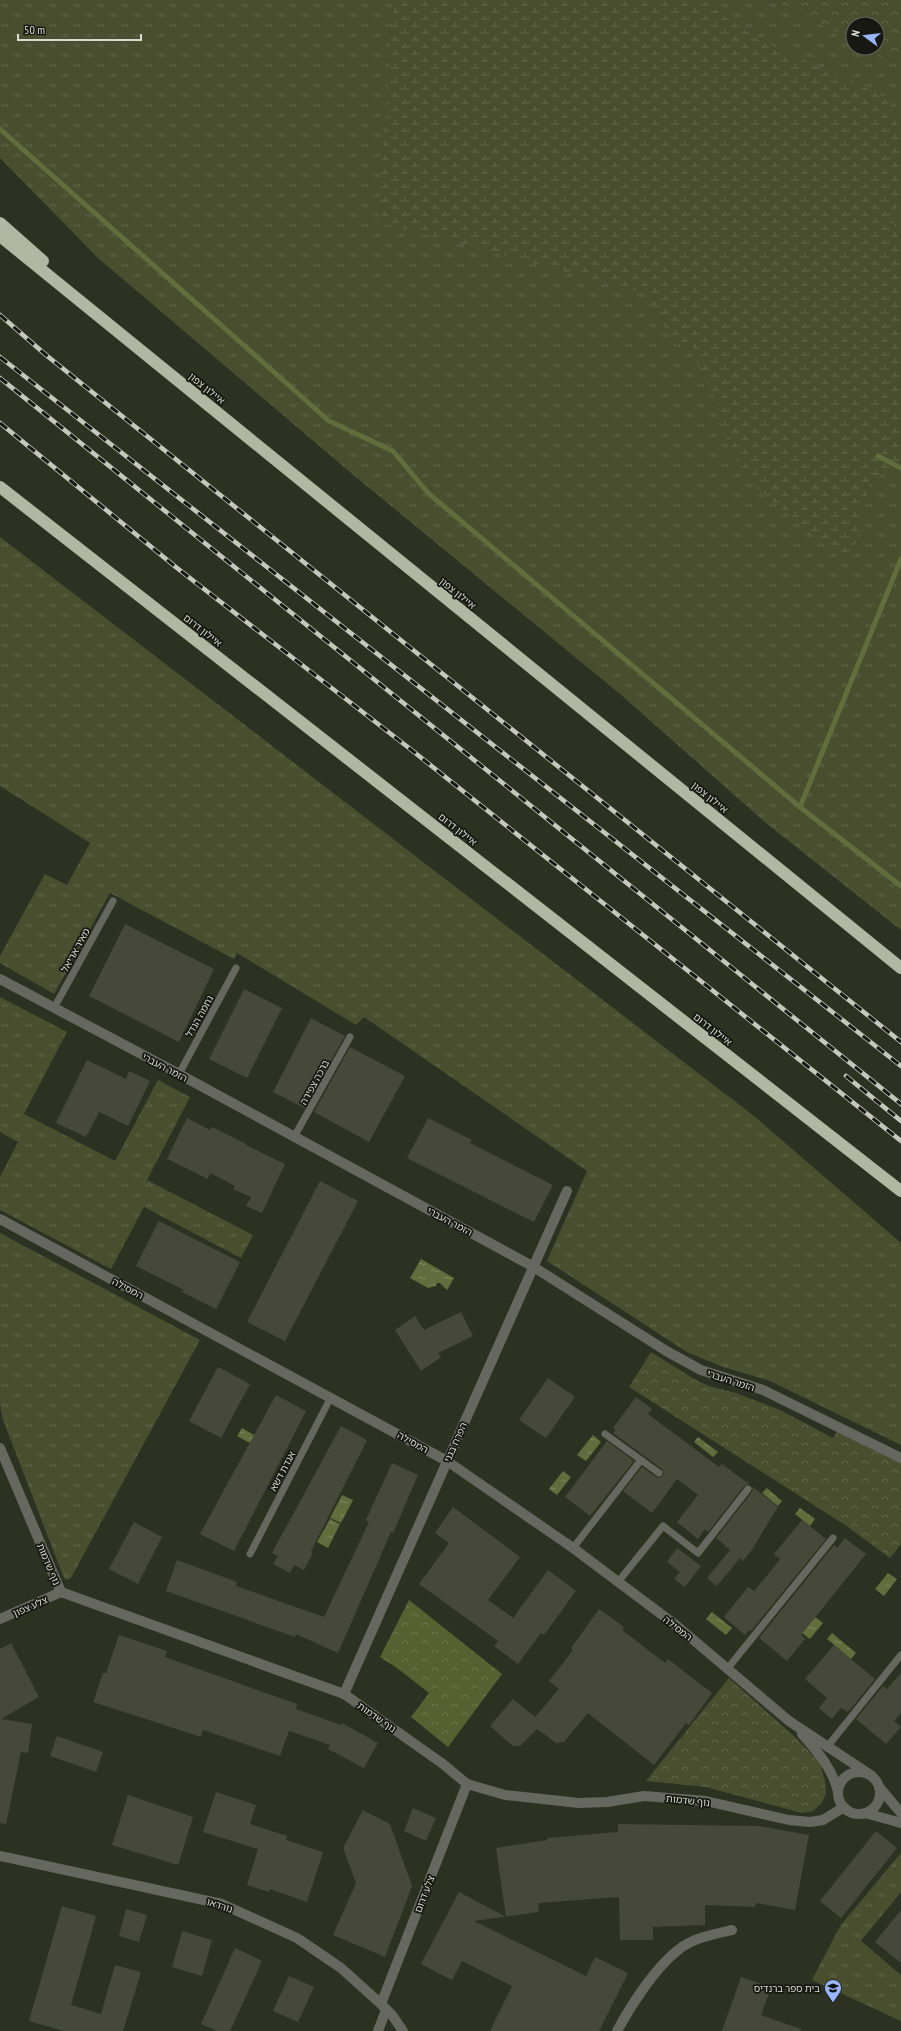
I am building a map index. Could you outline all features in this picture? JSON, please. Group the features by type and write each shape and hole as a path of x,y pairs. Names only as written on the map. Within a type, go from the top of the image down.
{"highway":[{"path":"0,223 184,386"},
{"name":"איילון צפון","path":"0,236 901,968"},
{"name":"איילון דרום","path":"0,487 901,1191"}],"street":[{"name":"הזמר העברי","path":"0,979 179,1074 532,1266 668,1352 701,1370 763,1390 901,1458"},
{"name":"הפרח בגני","path":"344,1694 532,1266 567,1191"},
{"name":"המסילה","path":"0,1219 446,1461 573,1548 728,1668 789,1721 872,1776"},
{"name":"נוף שדמות","path":"0,1448 61,1592 344,1694 443,1764 468,1784 505,1795 578,1803 607,1802 644,1796 706,1801 789,1820 810,1822 823,1820 844,1807"},
{"name":"צלע צפון","path":"0,1620 61,1592"},
{"name":"המסילה","path":"789,1721 829,1768 836,1781 838,1792"},
{"path":"901,1813 879,1787 872,1776 866,1773 853,1773 842,1780 838,1792 839,1798 844,1807 852,1812 865,1813 901,1823"},
{"name":"צלע דרום","path":"378,2031 384,2007 468,1784"},
{"path":"865,1813 871,1810 879,1800 879,1787"},
{"name":"נורדאו","path":"0,1856 222,1904 297,1938 341,1968 392,2015 403,2031"},
{"path":"618,2031 629,2010 654,1976 678,1950 708,1935 732,1930"}],"lane":[{"name":"מאיר אריאל","path":"54,1008 113,901"},
{"name":"נחמה הנדל","path":"179,1074 236,968"},
{"name":"ברכה צפירה","path":"294,1137 350,1036"},
{"name":"אגדת דשא","path":"250,1554 331,1398"},
{"path":"605,1434 659,1473"},
{"path":"573,1548 641,1460"},
{"path":"618,1582 663,1526 698,1553 748,1489"},
{"path":"728,1668 833,1538"},
{"path":"827,1747 901,1655"}],"green space":[{"path":"0,0 772,0 845,36 845,56 884,56 901,64 901,930 766,823 620,694 351,473 98,258 0,158"},
{"path":"394,0 701,0 758,39 888,98 901,137 901,188 894,221 901,253 900,464 871,481 861,510 857,539 850,555 827,544 810,533 754,485 738,462 725,436 718,419 718,405 696,360 694,348 688,342 674,345 654,304 654,295 378,222"},
{"path":"772,0 901,0 901,64 884,56 885,16 845,16 845,36"},
{"path":"0,537 754,1116 901,1243 901,1445 770,1381 723,1367 687,1352 547,1261 587,1171 364,1017 356,1025 237,953 234,959 110,893 54,994 0,963 0,956 45,874 67,885 90,843 0,786"},
{"path":"0,997 67,1032 24,1114 115,1161 158,1080 190,1097 147,1180 253,1235 241,1258 144,1207 111,1269 0,1210 0,1177 18,1142 0,1132"},
{"path":"0,1233 200,1340 71,1578 67,1580 64,1578 3,1420 0,1405"},
{"path":"651,1352 696,1380 709,1386 736,1393 780,1410 833,1438 838,1430 901,1462 901,1544 890,1558 845,1525 629,1387"},
{"path":"409,1600 502,1674 448,1747 411,1717 429,1693 397,1668 380,1657"},
{"path":"729,1678 796,1738 820,1763 825,1781 826,1793 822,1803 813,1811 802,1813 706,1787 646,1781"},
{"path":"901,1853 901,1892 861,1941 901,1975 901,2021 812,1980 840,1926"}],"water":[{"path":"421,1259 454,1278 447,1290 440,1283 437,1283 436,1286 428,1288 410,1278"},
{"path":"242,1428 265,1441 261,1449 237,1436"},
{"path":"593,1435 601,1442 586,1461 577,1455"},
{"path":"698,1437 718,1452 713,1457 694,1442"},
{"path":"563,1471 571,1477 557,1495 549,1489"},
{"path":"767,1488 782,1501 778,1506 762,1493"},
{"path":"342,1495 353,1500 341,1523 330,1518"},
{"path":"800,1508 815,1519 810,1526 795,1514"},
{"path":"330,1519 340,1524 328,1548 317,1542"},
{"path":"888,1573 897,1579 884,1596 875,1589"},
{"path":"712,1612 732,1628 726,1635 706,1619"},
{"path":"815,1617 823,1623 810,1639 802,1633"},
{"path":"832,1633 856,1653 851,1659 827,1639"}],"building":[{"path":"125,924 214,969 179,1042 89,996"},
{"path":"244,989 282,1008 247,1078 209,1059"},
{"path":"311,1018 345,1036 304,1108 273,1092"},
{"path":"350,1047 405,1076 369,1142 314,1112"},
{"path":"87,1060 126,1079 129,1071 150,1081 128,1126 99,1112 86,1137 56,1123"},
{"path":"187,1118 210,1130 212,1127 285,1164 262,1213 246,1206 251,1197 233,1189 235,1186 210,1173 208,1179 167,1159"},
{"path":"428,1118 472,1140 470,1143 553,1185 534,1222 407,1158"},
{"path":"320,1181 358,1201 285,1341 247,1322"},
{"path":"159,1221 240,1262 216,1309 182,1292 184,1290 136,1266"},
{"path":"461,1312 473,1336 438,1353 441,1357 421,1371 395,1330 415,1316 424,1330"},
{"path":"218,1367 250,1384 221,1438 189,1421"},
{"path":"548,1378 575,1397 546,1438 519,1420"},
{"path":"276,1395 306,1411 234,1551 200,1534"},
{"path":"636,1397 652,1409 648,1414 719,1467 722,1464 749,1484 744,1486 708,1532 705,1529 698,1539 677,1522 698,1495 677,1479 652,1513 623,1491 642,1467 658,1478 664,1474 662,1469 613,1433 616,1430 613,1428"},
{"path":"341,1426 367,1440 311,1551 313,1553 304,1570 294,1565 290,1573 273,1564 278,1556 272,1553"},
{"path":"607,1441 634,1461 590,1516 565,1497"},
{"path":"392,1463 418,1475 393,1533 391,1532 338,1653 296,1634 295,1637 166,1591 177,1560 237,1582 236,1586 324,1617 369,1522 366,1520"},
{"path":"753,1487 778,1507 751,1551 743,1561 740,1558 717,1586 707,1578 730,1550 716,1538 752,1492"},
{"path":"453,1507 520,1557 488,1600 513,1618 548,1570 576,1591 544,1635 541,1633 518,1664 494,1646 498,1641 419,1584 449,1543 435,1533"},
{"path":"802,1520 826,1539 751,1631 749,1630 745,1635 724,1617 748,1587 754,1591 774,1567 780,1559 774,1554"},
{"path":"134,1522 162,1537 138,1584 109,1569"},
{"path":"845,1538 866,1554 801,1635 805,1639 787,1661 759,1638 834,1545 837,1548"},
{"path":"677,1548 701,1566 685,1587 674,1579 680,1572 667,1562"},
{"path":"599,1609 624,1627 622,1630 665,1663 668,1659 712,1693 689,1725 686,1723 654,1765 588,1713 564,1742 556,1743 537,1729 520,1746 513,1746 490,1726 513,1699 535,1717 559,1689 549,1681 573,1650 571,1648"},
{"path":"119,1635 167,1651 165,1657 297,1704 296,1709 341,1725 342,1723 378,1743 364,1768 328,1749 330,1745 289,1731 280,1756 203,1730 201,1737 93,1702 103,1673 106,1673"},
{"path":"11,1643 39,1697 1,1719 32,1724 28,1753 21,1752 6,1824 0,1823 0,1649"},
{"path":"834,1645 875,1679 848,1712 841,1708 832,1719 819,1708 827,1698 805,1679"},
{"path":"901,1673 901,1713 894,1721 901,1727 886,1744 856,1719 883,1686 887,1689"},
{"path":"57,1736 103,1752 96,1772 50,1756"},
{"path":"216,1792 256,1805 250,1824 287,1836 286,1840 323,1852 307,1902 270,1889 269,1892 247,1885 258,1849 203,1832"},
{"path":"128,1795 193,1817 178,1865 112,1845"},
{"path":"413,1808 436,1818 426,1841 404,1831"},
{"path":"363,1810 390,1824 412,1886 385,1957 333,1935 356,1883 343,1848"},
{"path":"618,1824 759,1826 809,1835 795,1910 756,1903 755,1907 705,1905 705,1925 653,1927 653,1940 620,1940 619,1897 538,1903 539,1912 506,1917 496,1848 547,1840 547,1838 618,1832"},
{"path":"876,1831 897,1848 841,1918 820,1901"},
{"path":"459,1892 505,1917 474,1921 586,1976 595,1957 628,1973 599,2031 490,2031 512,1986 462,1961 452,1980 421,1964"},
{"path":"62,1906 96,1916 71,2005 101,2014 115,1965 141,1972 123,2031 64,2031 29,2021"},
{"path":"126,1909 147,1915 139,1942 119,1936"},
{"path":"901,1910 901,1963 875,1942"},
{"path":"182,1931 212,1940 202,1976 172,1967"},
{"path":"235,1948 262,1961 230,2031 217,2031 201,2024"},
{"path":"289,1976 314,1987 298,2022 273,2011"},
{"path":"741,1977 771,1987 761,2015 801,2029 801,2031 722,2031"}],"waterway":[{"path":"0,129 329,421 393,451 428,493 800,807 901,886"},
{"path":"878,456 901,468"},
{"path":"800,807 901,559"}],"railway":[{"path":"0,315 46,355 901,1042"},
{"path":"0,357 901,1066"},
{"path":"0,378 901,1104"},
{"path":"0,423 177,568 409,748 901,1141"},
{"path":"846,1076 901,1121"}],"place":[{"name":"בית ספר ברנדיס","path":"833,2003"}]}
